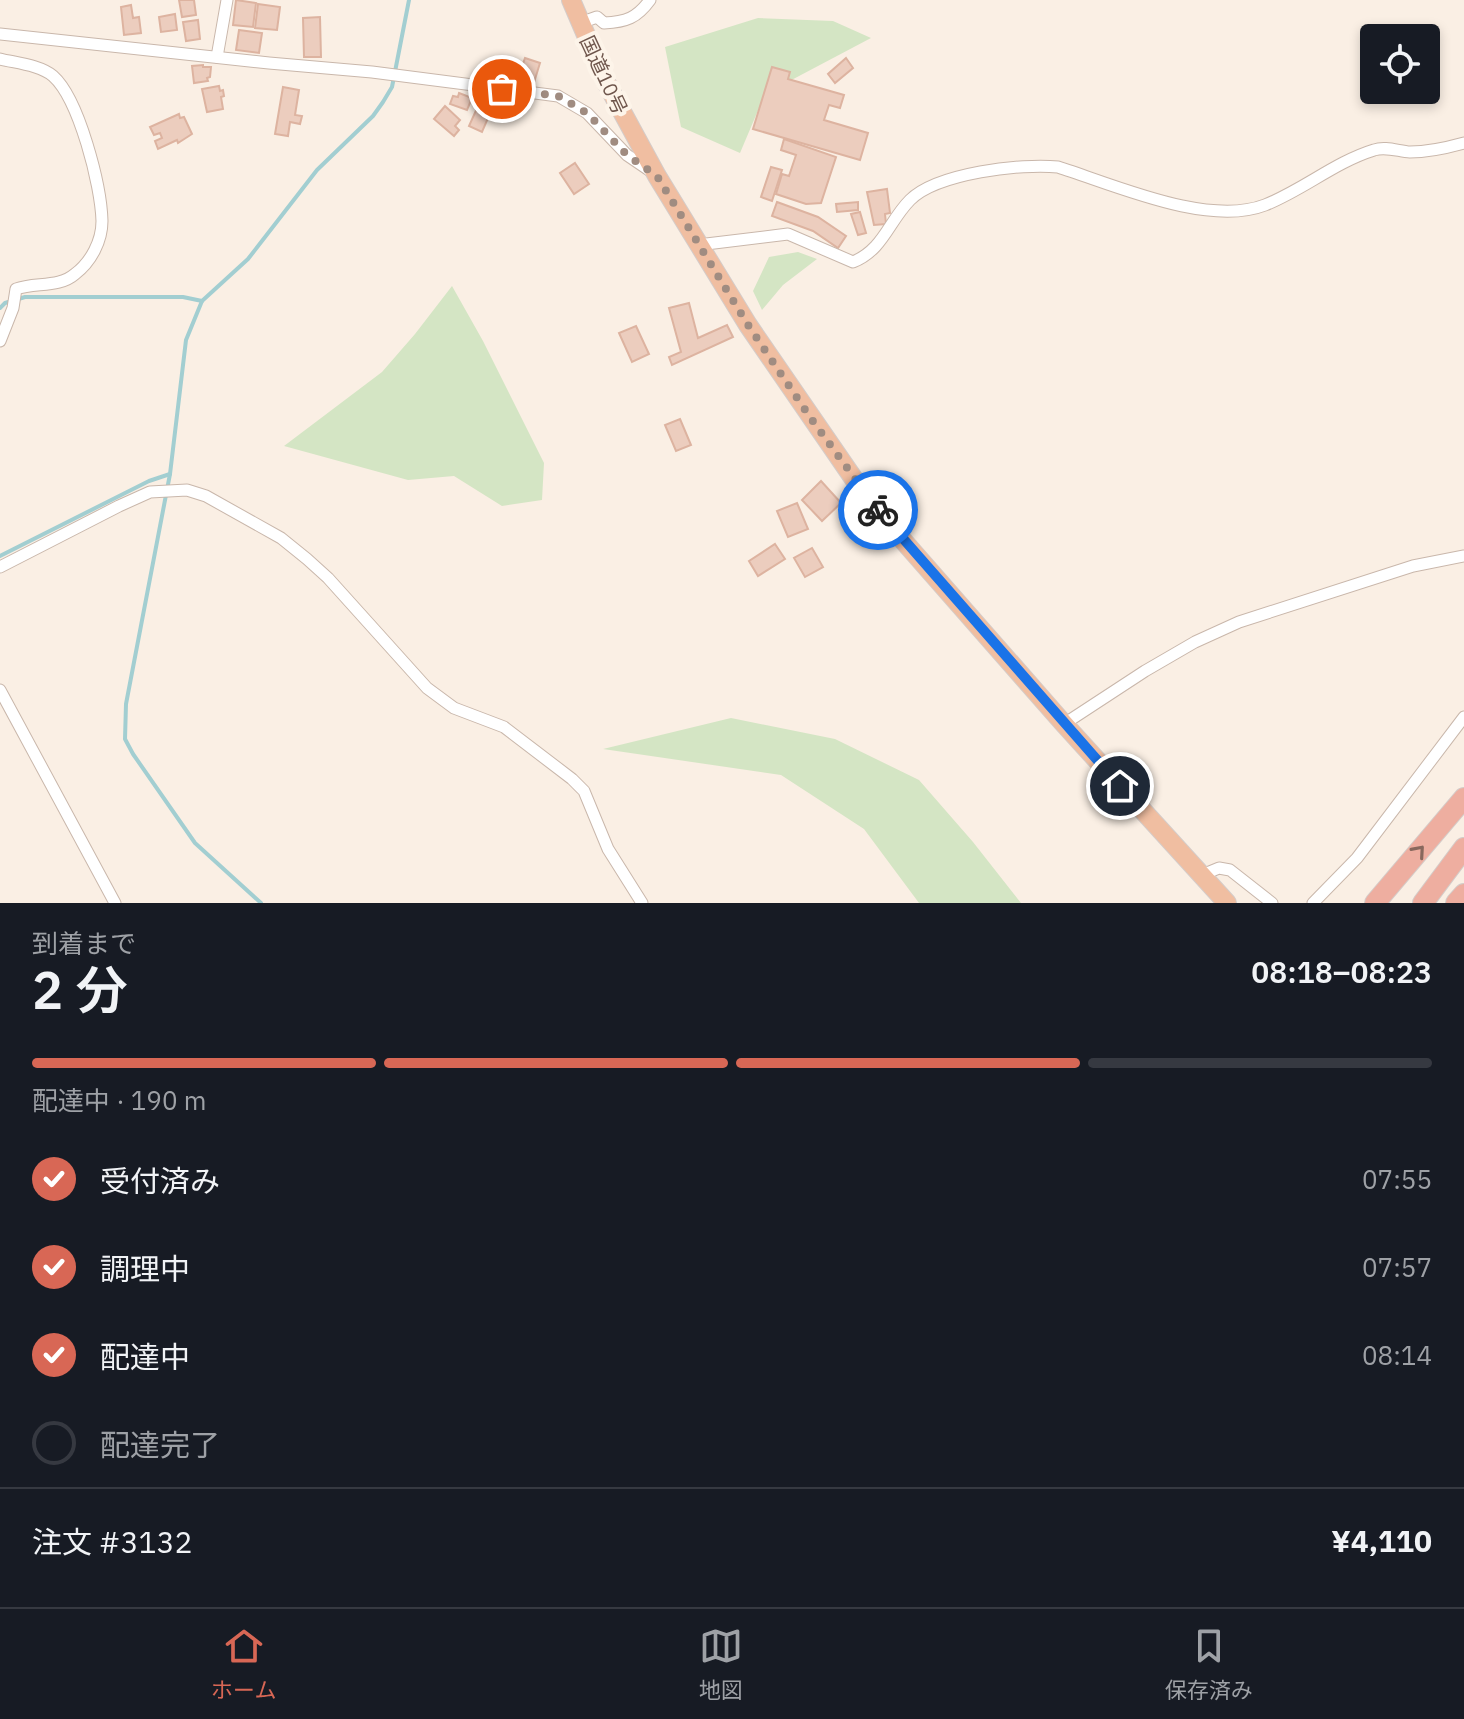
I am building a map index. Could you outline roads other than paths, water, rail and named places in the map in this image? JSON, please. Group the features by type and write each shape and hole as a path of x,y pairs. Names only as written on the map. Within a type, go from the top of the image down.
{"highway":[{"name":"国道10号","path":"571,0 621,112 657,176 788,385 858,485 1064,724 1227,903"},
{"path":"1375,903 1464,798"},
{"path":"1423,903 1464,848"},
{"path":"1456,903 1464,894"}],"street":[{"path":"217,57 227,0"},
{"path":"580,23 597,17 604,23 627,22 641,12 650,0"},
{"path":"0,34 372,72 558,96 587,113 627,155 657,176"},
{"path":"0,59 51,74 67,94 92,159 102,222 97,248 76,274 61,282 29,284 16,289 13,308 0,341"},
{"path":"698,245 788,234 853,262 879,245 908,201 943,181 1039,165 1058,167 1180,205 1210,211 1235,211 1261,206 1282,197 1348,159 1378,148 1411,152 1464,143"},
{"path":"0,567 150,492 187,490 206,496 281,538 328,578 427,688 454,708 504,727 572,779 584,791 608,849 642,903"},
{"path":"1064,724 1158,663 1239,622 1413,566 1464,556"},
{"path":"0,690 115,903"},
{"path":"1313,903 1357,858 1464,717"},
{"path":"1202,875 1219,868 1230,870 1272,903"}],"waterway":[{"path":"261,903 195,843 133,754 125,739 126,704 170,474 186,340 202,301 248,259 317,170 373,116 383,102 392,87 409,0"},
{"path":"0,308 5,303 25,297 183,297 202,301"},
{"path":"0,556 149,481 170,474"}]}
